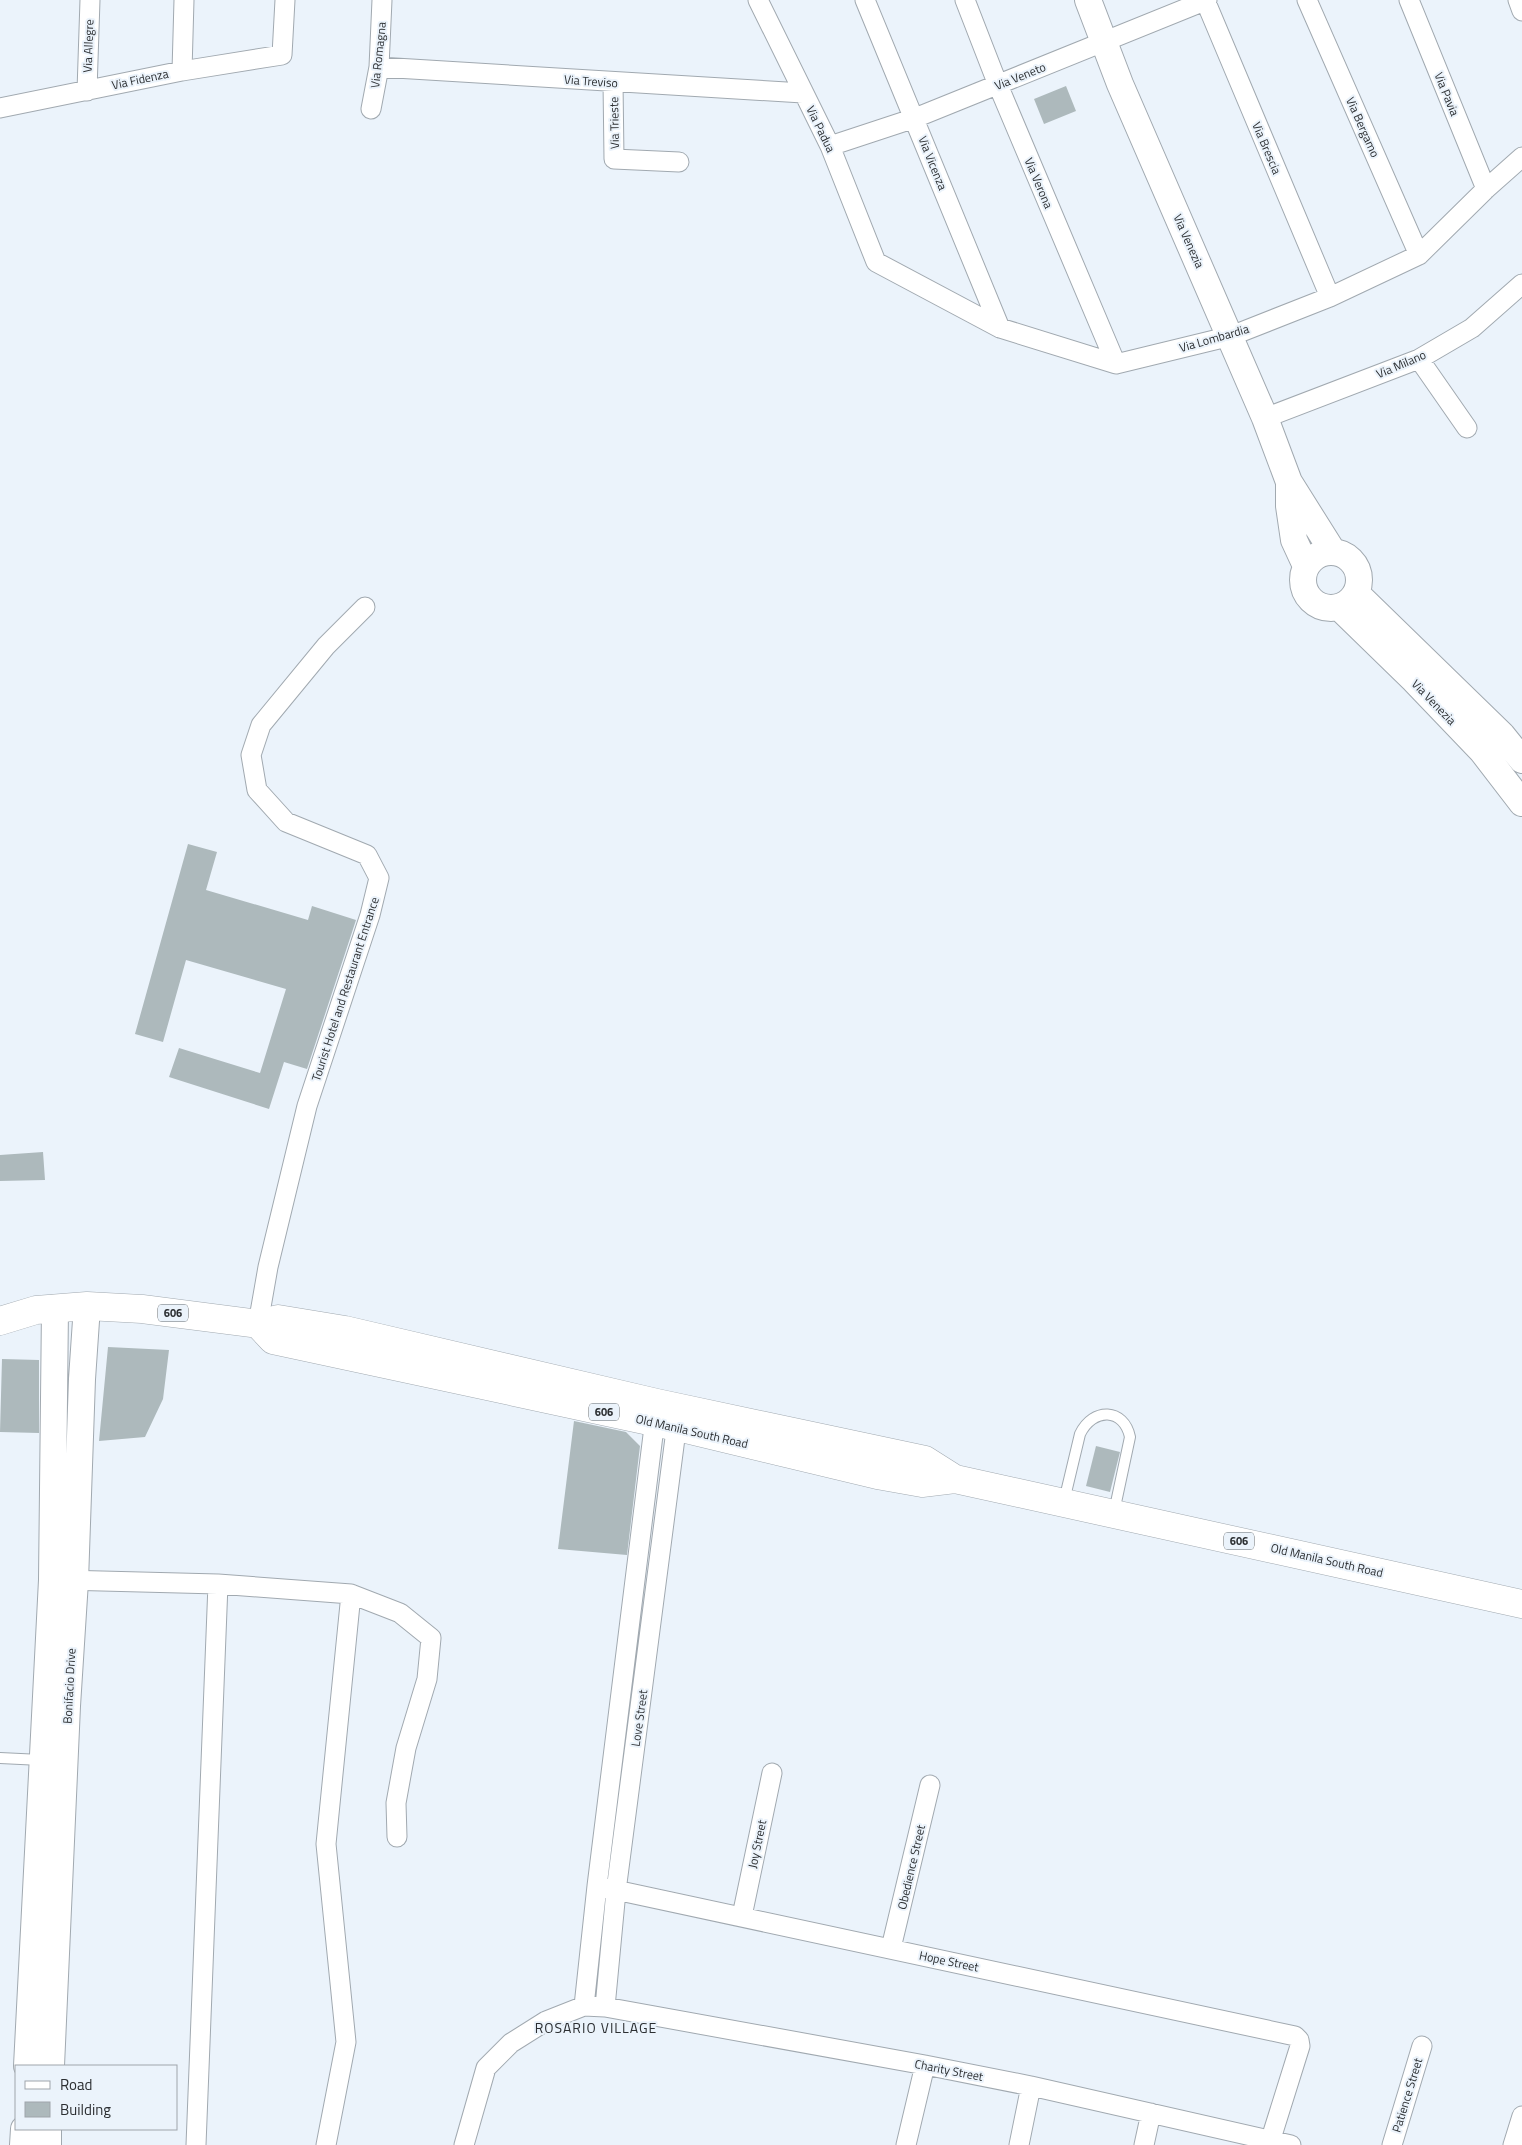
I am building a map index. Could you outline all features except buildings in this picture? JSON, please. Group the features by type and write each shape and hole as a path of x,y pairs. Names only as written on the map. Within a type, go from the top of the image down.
{"main road":[{"name":"Via Venezia","path":"1088,0 1120,84 1231,336 1289,482"},
{"path":"1289,482 1333,552"},
{"path":"1289,482 1289,506 1294,540 1306,566"},
{"path":"1333,552 1350,559 1359,575 1347,600 1329,608 1320,606 1306,594 1303,585 1303,575 1306,566 1318,555 1333,552"},
{"name":"Via Venezia","path":"1347,600 1502,735 1522,760"},
{"name":"Via Venezia","path":"1347,600 1414,680 1482,751 1522,803"},
{"name":"606","path":"0,1299 46,1309"},
{"name":"Old Manila South Road","path":"87,1306 142,1310 258,1324 278,1319 345,1330 667,1415 925,1460 955,1479 1522,1604"},
{"name":"606","path":"0,1321 46,1309 87,1306"},
{"name":"Bonifacio Drive","path":"27,2065 42,1760 64,1581 87,1306"},
{"name":"Bonifacio Drive","path":"46,1309 64,1581 67,1715 51,2065"},
{"path":"23,2145 24,2130"},
{"path":"48,2130 48,2145"}],"street":[{"name":"Via Allegre","path":"87,91 90,0"},
{"path":"182,70 184,0"},
{"name":"Via Fidenza","path":"0,108 182,70 282,55 285,0"},
{"name":"Via Romagna","path":"371,109 379,67 382,0"},
{"name":"Via Padua","path":"758,0 830,146 876,262 1000,328"},
{"name":"Via Vicenza","path":"865,0 1000,328"},
{"name":"Via Verona","path":"965,0 998,85 1116,364"},
{"name":"Via Veneto","path":"830,146 915,118 1205,0"},
{"name":"Via Brescia","path":"1205,0 1330,297"},
{"name":"Via Bergamo","path":"1307,0 1419,255"},
{"name":"Via Pavia","path":"1409,0 1486,189"},
{"path":"1518,0 1522,11"},
{"name":"Via Treviso","path":"379,67 803,93"},
{"name":"Via Trieste","path":"613,82 614,160 679,162"},
{"name":"Via Lombardia","path":"1116,364 1231,336 1330,297 1419,255 1486,189 1522,157"},
{"name":"Via Milano","path":"1265,418 1419,359 1472,328 1522,284"},
{"path":"1000,328 1116,364"},
{"path":"1419,359 1467,428"},
{"name":"Tourist Hotel and Restaurant Entrance","path":"258,1324 268,1267 307,1106 370,915 380,878 367,855 286,822 257,790 251,755 261,725 326,646 364,607"},
{"name":"Love Street","path":"584,2006 597,1886 667,1415"},
{"name":"Love Street","path":"605,2006 667,1415"},
{"path":"64,1581 218,1584 350,1594 400,1613 431,1638 427,1679 406,1748 396,1803 396,1837"},
{"path":"196,2145 218,1584"},
{"path":"326,2145 346,2042 326,1844 350,1594"},
{"name":"Joy Street","path":"742,1916 772,1773"},
{"name":"Obedience Street","path":"891,1948 930,1785"},
{"name":"Hope Street","path":"597,1886 1295,2036 1299,2040 1300,2046 1270,2143"},
{"path":"464,2145 486,2068 511,2043 546,2021 584,2006 605,2006"},
{"name":"Charity Street","path":"605,2006 1031,2086 1151,2113 1270,2143 1291,2145"},
{"name":"Patience Street","path":"1392,2145 1422,2046"},
{"path":"906,2145 925,2065"},
{"path":"1018,2145 1031,2086"},
{"path":"1144,2145 1151,2113"},
{"path":"1513,2145 1522,2116"}],"lane":[{"path":"1064,1502 1080,1434 1085,1423 1095,1416 1104,1414 1121,1419 1128,1427 1130,1437 1114,1513"},
{"path":"0,1758 42,1760"}],"district":[{"name":"ROSARIO VILLAGE","path":"596,2027"}]}
